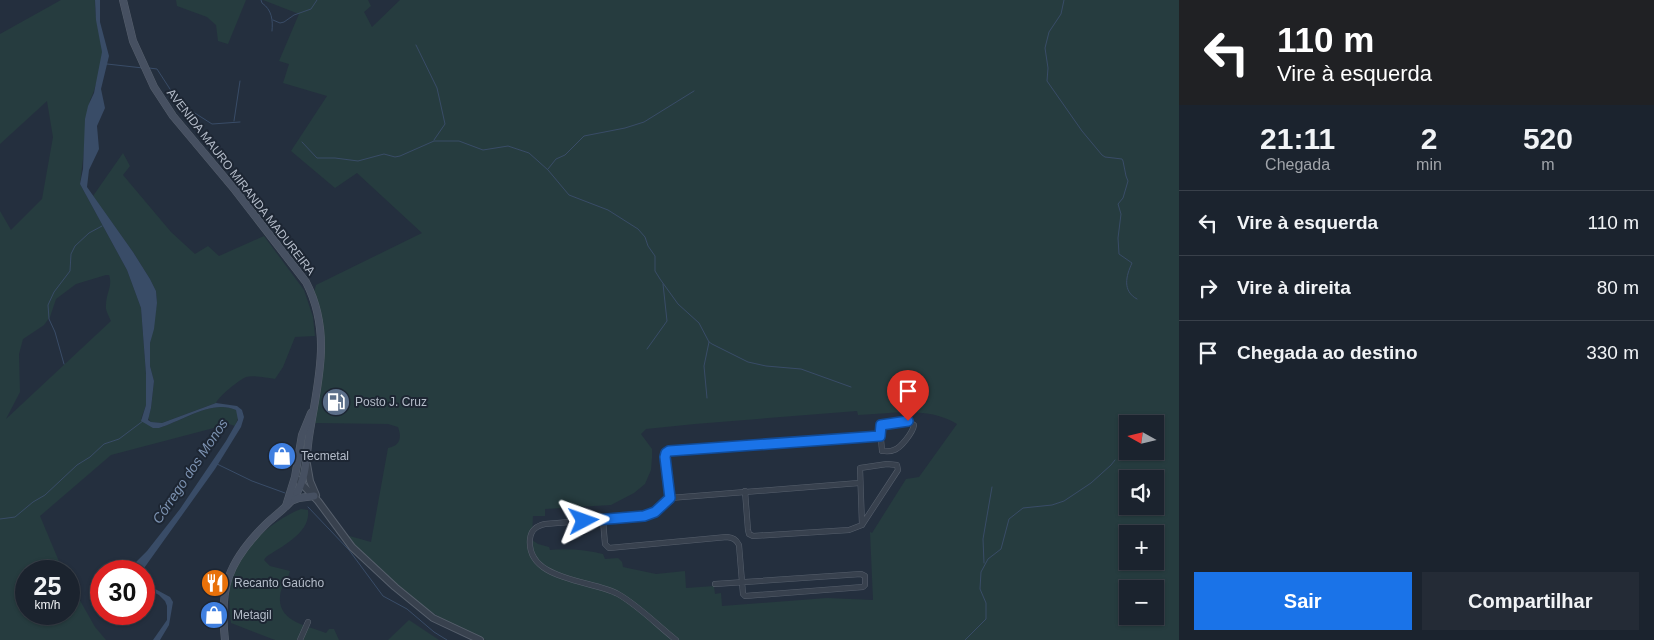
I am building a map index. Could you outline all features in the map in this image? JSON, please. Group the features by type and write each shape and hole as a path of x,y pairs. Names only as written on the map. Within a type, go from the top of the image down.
{"main road":[{"name":"AVENIDA MAURO MIRANDA MADUREIRA","path":"123,0 133,41 154,87 174,116 306,282 314,297 318,313 321,361 307,463 302,483 288,504 246,545 235,560 223,602 225,640"},
{"name":"AVENIDA MAURO MIRANDA MADUREIRA","path":"288,504 302,435 306,421 313,410"},
{"path":"288,504 299,498 316,499"}],"street":[{"path":"908,421 914,425 913,429 893,451 882,451 880,436 880,426 884,424 908,421"},
{"path":"670,498 665,457 669,451 880,436"},
{"path":"307,463 316,499"},
{"path":"745,491 748,530 749,534 753,536 849,530 862,526 898,470 898,467 894,464 862,467 859,470 862,526"},
{"path":"295,477 316,499 352,547 395,587 433,618 480,640"},
{"path":"676,640 618,594 552,573 535,558 530,550 532,531 537,526 544,524 644,516 655,512 670,498 859,483"},
{"path":"603,520 605,544 609,548 727,537 737,540 739,545 742,582 743,594 745,596 864,587 866,583 865,576 862,574 742,582 715,584"},
{"path":"300,640 308,622"}],"green space":[{"path":"61,0 95,0 102,55 90,100 80,184 127,270 141,308 146,374 146,405 141,419 159,428 197,412 217,407 227,407 236,410 239,416 235,426 229,424 111,455 40,516 58,560 15,560 15,625 80,625 80,600 90,618 90,625 94,625 106,640 0,640 0,211 11,230 42,199 53,137 47,101 0,144 0,34","holes":["106,275 109,275 106,307 111,321 6,419 20,392 19,354 23,339 44,325 50,317 56,299 76,284"]},
{"path":"176,0 246,0 228,44 218,41 216,25 207,17 177,6"},
{"path":"263,0 368,0 371,6 364,12 372,27 400,0 1179,0 1179,640 486,640 453,625 425,608 386,575 346,535 371,542 388,448 399,441 398,427 388,424 315,423 324,352 324,342 314,292 316,285 422,233 357,173 335,188 291,151 327,96 283,83 289,64 279,61 299,14","holes":["857,411 858,415 921,413 946,418 957,424 919,477 906,479 872,533 870,532 873,600 827,598 722,606 721,593 715,594 714,586 686,588 685,571 656,574 623,567 622,562 618,558 605,559 603,554 584,550 550,550 549,547 532,540 533,516 545,516 545,509 611,505 634,493 645,484 651,470 652,458 652,449 641,434 646,429"]},
{"path":"123,153 130,166 123,175 171,232 195,254 208,246 219,256 264,236 304,290 313,317 315,336 295,337 283,367 275,379 256,376 246,377 229,388 216,403 162,423 151,422 148,418 154,381 150,366 150,343 157,303 156,291 133,252 93,196"},
{"path":"301,509 308,510 305,526 294,538 264,560 270,566 290,571 280,593 281,605 289,618 326,633 329,629 334,629 339,640 275,640 231,623 229,591 239,562 256,539 266,530 289,514"},
{"path":"409,620 439,640 388,640"}],"water":[{"path":"95,0 100,0 100,22 109,56 101,89 105,108 97,126 99,149 89,170 87,187 133,252 156,291 157,303 154,329 150,343 150,366 154,381 148,420 162,423 216,403 237,406 242,410 244,417 241,427 215,469 150,560 138,560 180,509 238,420 236,410 227,407 217,407 197,412 159,428 153,428 141,421 146,405 146,374 141,308 127,270 80,184 83,169 85,119 94,93 102,52 96,20"},
{"path":"155,589 170,597 173,602 169,625 160,640 153,640 167,620 167,606 159,595 155,593"}],"waterway":[{"path":"261,0 271,16 272,31"},
{"path":"273,20 280,23 284,22 294,15 311,9 317,0"},
{"path":"1064,0 1061,14 1049,32 1045,48 1048,68 1047,81 1082,131 1102,155 1122,159 1123,161 1128,181 1123,198 1118,204 1121,214 1118,238 1119,254 1132,263 1128,273 1127,288 1132,296 1137,299"},
{"path":"416,45 437,88 445,124 434,140"},
{"path":"107,64 143,68"},
{"path":"149,68 157,69 179,103 212,124 240,122"},
{"path":"234,121 240,81"},
{"path":"548,169 556,159 565,155 584,136 625,128 644,122 694,91"},
{"path":"302,142 317,158 358,161 384,154 395,157 400,156 434,141 459,141 483,150 508,146 529,153 548,170 569,195 608,210 638,229 645,237 648,246 655,256 655,271 660,279 678,304 699,323 709,342 748,362 766,366 801,369 851,387"},
{"path":"64,364 55,332 49,319 48,305 54,292 70,271 71,254 75,246 89,233 102,226"},
{"path":"647,349 667,321 663,284"},
{"path":"707,398 704,366 709,342"},
{"path":"0,519 15,517 45,495 77,465 90,457 104,444 119,439 143,421"},
{"path":"965,640 986,619 986,603 980,589 981,572 988,559 1001,549 1009,519 1023,508 1052,505 1064,501 1091,483 1115,460"},
{"path":"217,464 252,481 285,493"},
{"path":"984,563 983,539 992,487"},
{"path":"308,507 349,550 383,596 407,609 434,632 447,640"}],"place":[{"name":"Posto J. Cruz","path":"336,402"},
{"name":"Tecmetal","path":"282,456"},
{"name":"Recanto Gaúcho","path":"215,583"},
{"name":"Metagil","path":"214,615"}],"route":[{"path":"584,521 644,516 661,508 670,498 665,457 669,451 880,436 881,425 908,421"}],"water label":[{"name":"Córrego dos Monos","path":"190,471"}]}
